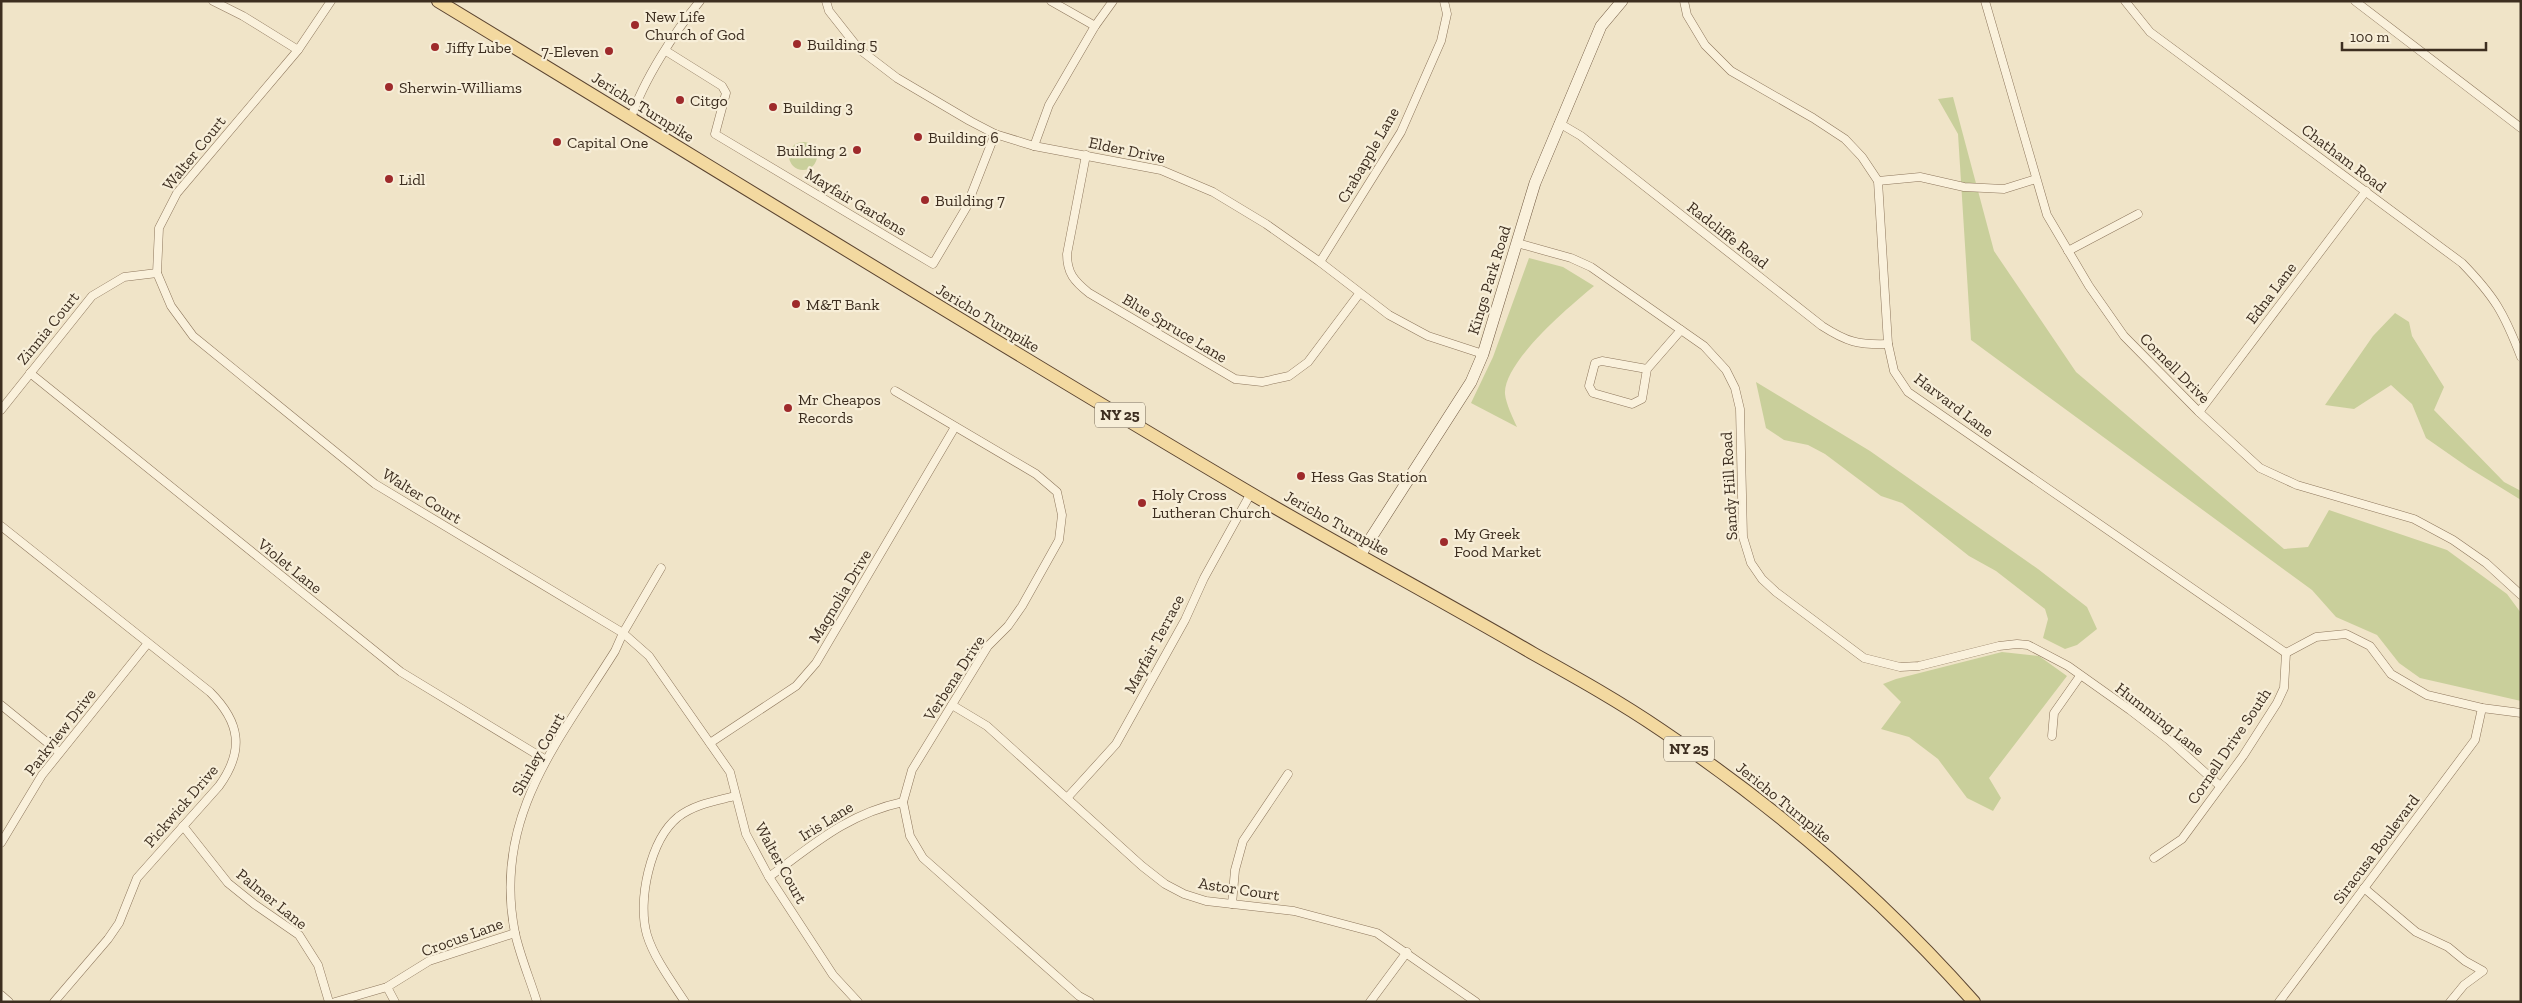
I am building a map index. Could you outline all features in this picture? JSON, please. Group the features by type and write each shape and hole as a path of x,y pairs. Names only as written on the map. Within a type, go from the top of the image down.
{"main road":[{"name":"Jericho Turnpike","path":"438,1 631,118 857,259 1251,493 1595,688 1707,762 1788,823 1862,887 1941,964 1974,1002"}],"street":[{"path":"213,1 298,50"},
{"name":"Walter Court","path":"331,1 298,50 177,193 159,228 157,273 171,306 193,336 375,484 623,633 649,656 730,772 746,834 768,877 833,975 858,1002"},
{"path":"631,118 637,99 686,18 700,1"},
{"name":"Elder Drive","path":"826,1 829,11 859,49 912,87 995,134 1034,146 1161,170 1213,192 1266,224 1320,262 1359,294 1389,315 1428,336 1483,354"},
{"path":"1051,1 1095,26"},
{"path":"1034,146 1049,105 1095,26 1113,1"},
{"name":"Crabapple Lane","path":"1320,262 1401,132 1441,40 1446,14 1444,1"},
{"name":"Kings Park Road","path":"1360,555 1471,382 1483,354 1535,183 1601,26 1622,1"},
{"path":"1684,1 1687,15 1705,45 1731,71 1813,118 1845,139 1862,157 1878,180 1920,177 1964,187 2004,189 2036,179"},
{"name":"Cornell Drive","path":"1985,1 2047,215 2089,286 2124,336 2199,412 2260,468 2297,485 2414,520 2453,540 2486,563 2521,595"},
{"name":"Chatham Road","path":"2125,1 2150,32 2462,263 2489,291 2506,319 2521,357"},
{"path":"2355,1 2521,128"},
{"name":"Mayfair Gardens","path":"666,51 722,86 726,93 715,134 933,264 966,208 995,134"},
{"name":"Radcliffe Road","path":"1559,123 1581,136 1822,326 1844,340 1868,345 1888,344"},
{"name":"Blue Spruce Lane","path":"1086,155 1067,254 1067,269 1075,281 1089,293 1235,379 1262,382 1289,376 1308,362 1359,294"},
{"name":"Harvard Lane","path":"1878,180 1888,344 1894,371 1908,392 2286,653"},
{"name":"Edna Lane","path":"2199,412 2366,191"},
{"path":"2068,251 2138,214"},
{"name":"Sandy Hill Road","path":"1517,243 1571,258 1591,267 1714,355 1726,370 1735,388 1740,409 1743,537 1751,563 1762,579 1776,592 1864,658 1879,663 1900,667 1919,666 2017,644 2039,650 2068,666 2080,676"},
{"name":"Zinnia Court","path":"1,410 92,296 124,277 157,273"},
{"path":"1647,370 1606,360 1598,362 1588,386 1593,393 1632,404 1642,399 1647,370 1681,330"},
{"name":"Violet Lane","path":"30,373 401,672 546,760"},
{"name":"Verbena Drive","path":"895,391 1036,474 1057,492 1062,515 1059,540 1022,606 1008,626 988,646 912,770 904,802 910,836 923,858 1079,996 1090,1002"},
{"name":"Magnolia Drive","path":"710,743 796,686 816,663 955,427"},
{"name":"Mayfair Terrace","path":"1067,798 1116,744 1185,620 1204,578 1251,493"},
{"name":"Pickwick Drive","path":"1,526 210,692 231,718 236,738 230,770 137,878 119,923 108,939 54,1002"},
{"name":"Shirley Court","path":"537,1002 516,933 510,880 518,825 529,793 546,760 615,652 623,633 661,568"},
{"path":"2286,653 2316,637 2346,634 2370,646 2391,674 2426,695 2482,708 2521,713"},
{"name":"Parkview Drive","path":"1,843 42,775 148,643"},
{"name":"Cornell Drive South","path":"2154,858 2182,839 2277,703 2284,688 2286,653"},
{"path":"2052,736 2054,713 2080,676"},
{"name":"Humming Lane","path":"2080,676 2170,740 2220,786"},
{"path":"1,704 59,752"},
{"name":"Astor Court","path":"952,705 987,726 1142,866 1165,884 1184,894 1232,904 1294,911 1377,933 1408,952 1476,1002"},
{"name":"Siracusa Boulevard","path":"2279,1002 2475,740 2482,708"},
{"path":"1232,904 1235,870 1243,841 1288,774"},
{"path":"685,1002 666,972 647,935 643,896 659,844 678,818 701,804 735,796"},
{"name":"Iris Lane","path":"768,877 859,815 904,802"},
{"name":"Palmer Lane","path":"183,826 228,883 254,904 299,935 318,966 328,1002"},
{"path":"2364,888 2416,932 2448,947 2465,961 2483,971 2464,985 2450,1002"},
{"name":"Crocus Lane","path":"336,1002 387,987 429,962 516,933"},
{"path":"1370,1002 1408,952"},
{"path":"387,987 395,1002"},
{"path":"1,995 9,1002"}],"green space":[{"path":"1953,97 1994,251 2076,372 2284,549 2308,547 2329,510 2447,550 2507,594 2521,613 2521,701 2420,678 2399,663 2377,635 2336,617 2312,590 1971,340 1958,134 1938,99"},
{"path":"803,142 813,146 817,156 813,166 803,170 793,166 789,156 793,146"},
{"path":"1529,258 1563,267 1594,286 1540,335 1515,366 1507,381 1505,394 1517,427 1471,403 1493,357"},
{"path":"2395,313 2409,322 2412,336 2444,387 2434,410 2504,482 2521,491 2521,500 2469,468 2426,438 2412,404 2391,385 2354,409 2325,405 2373,336"},
{"path":"1756,382 1870,451 2038,569 2087,607 2097,629 2077,645 2065,649 2043,638 2048,619 2045,609 1996,571 1969,556 1902,503 1881,496 1825,454 1808,445 1784,440 1766,428"},
{"path":"2002,652 2039,656 2067,676 1989,778 2001,798 1993,811 1967,798 1938,759 1909,737 1881,729 1901,702 1883,684"}],"place":[{"name":"New Life Church of God","path":"635,25"},
{"name":"Building 5","path":"797,44"},
{"name":"Jiffy Lube","path":"435,47"},
{"name":"7-Eleven","path":"609,51"},
{"name":"Sherwin-Williams","path":"389,87"},
{"name":"Citgo","path":"680,100"},
{"name":"Building 3","path":"773,107"},
{"name":"Building 6","path":"918,137"},
{"name":"Capital One","path":"557,142"},
{"name":"Building 2","path":"857,150"},
{"name":"Lidl","path":"389,179"},
{"name":"Building 7","path":"925,200"},
{"name":"M&T Bank","path":"796,304"},
{"name":"Mr Cheapos Records","path":"788,408"},
{"name":"Hess Gas Station","path":"1301,476"},
{"name":"Holy Cross Lutheran Church","path":"1142,503"},
{"name":"My Greek Food Market","path":"1444,542"}]}
